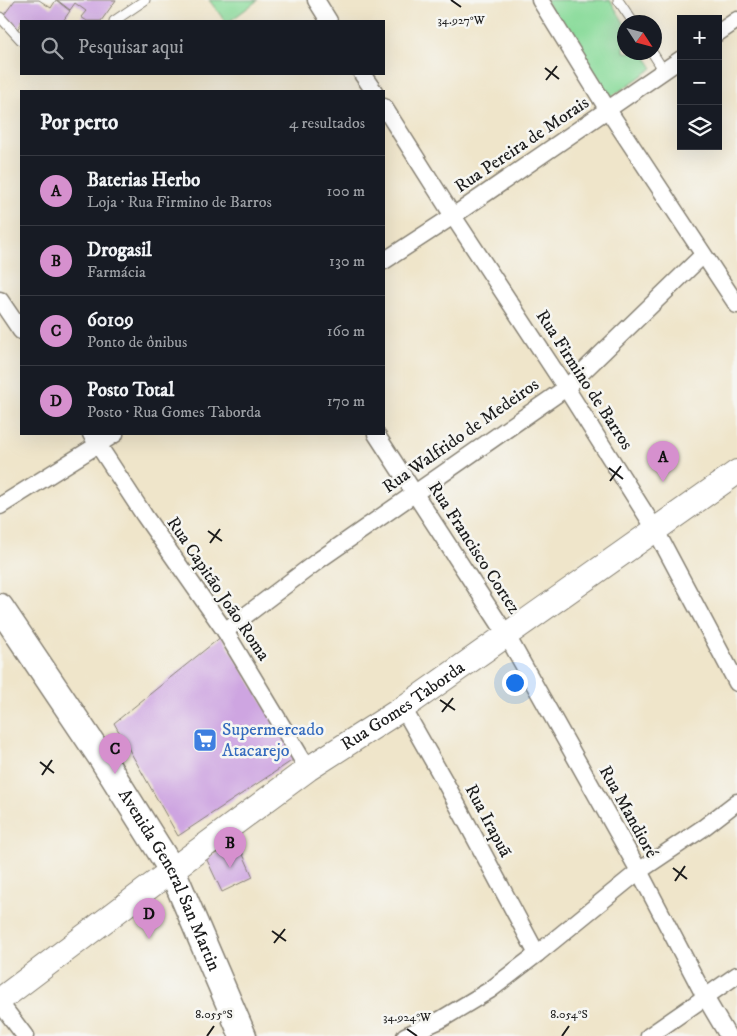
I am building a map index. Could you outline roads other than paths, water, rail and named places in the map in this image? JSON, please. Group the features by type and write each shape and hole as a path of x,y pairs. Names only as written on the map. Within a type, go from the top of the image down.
{"main road":[{"name":"Rua Gomes Taborda","path":"0,1002 172,870 308,769 403,708 737,472"},
{"name":"Avenida General San Martin","path":"0,607 103,760 172,870 243,1036"}],"street":[{"path":"316,0 328,20"},
{"path":"540,0 608,110 737,305"},
{"path":"722,30 737,20"},
{"name":"Rua Pereira de Morais","path":"385,260 453,216 679,60"},
{"path":"363,75 373,90"},
{"name":"Rua Firmino de Barros","path":"385,109 655,529 737,684"},
{"name":"Rua Walfrido de Medeiros","path":"225,631 319,560 566,388 703,255"},
{"path":"10,304 20,329"},
{"path":"0,506 95,439 111,435"},
{"name":"Rua Francisco Cortez","path":"377,435 506,634"},
{"name":"Rua Capitão João Roma","path":"95,439 144,515 225,631 308,769"},
{"name":"Rua Mandioré","path":"506,634 639,871 705,997 728,1036"},
{"name":"Rua Irapuã","path":"403,708 537,954"},
{"path":"406,1036 440,1020 490,990 639,871 703,828 737,802"},
{"path":"649,1036 737,975"},
{"path":"0,1002 26,1036"}],"lane":[{"path":"115,20 145,0"},
{"path":"618,0 628,15"},
{"path":"0,17 20,39"},
{"path":"657,60 664,70"}],"place":[{"name":"Baterias Herbo","path":"663,482"},
{"name":"Supermercado Atacarejo","path":"205,740"},
{"name":"60109","path":"115,774"},
{"name":"Drogasil","path":"230,868"},
{"name":"Posto Total","path":"149,939"}]}
